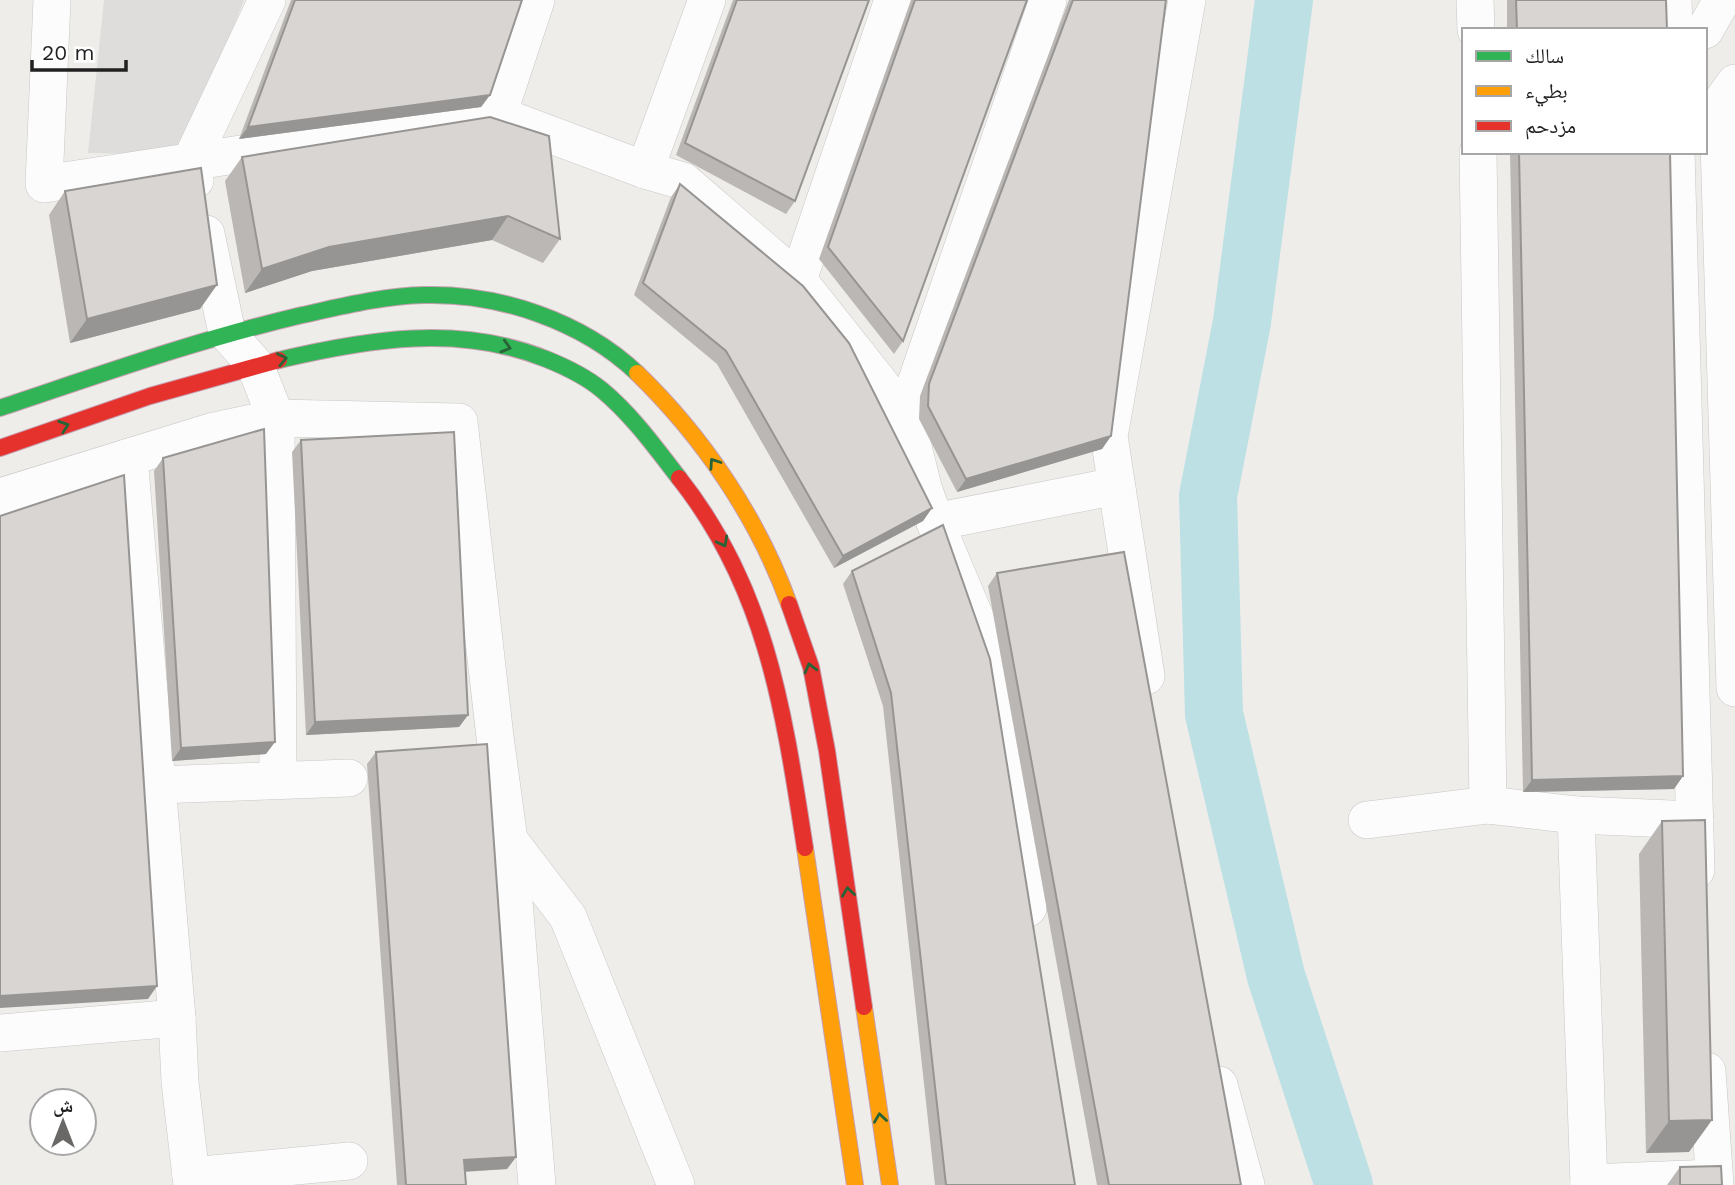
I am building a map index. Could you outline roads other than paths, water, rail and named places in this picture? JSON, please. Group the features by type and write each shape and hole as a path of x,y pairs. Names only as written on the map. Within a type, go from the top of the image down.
{"highway":[{"path":"0,408 227,333 350,304 423,295 474,298 533,312 581,332 620,357 670,405 714,462 753,527 780,580 811,667 827,751 890,1185"},
{"path":"0,448 166,390 255,365 335,347 392,338 445,337 493,343 545,358 590,381 624,410 686,487 721,537 747,590 765,637 777,680 790,750 855,1185"}],"street":[{"path":"52,0 44,184 498,115 645,170 683,181 797,280 905,415 923,487 935,522 999,672 1032,940"},
{"path":"267,0 191,161 227,333 255,365 276,418 278,780"},
{"path":"498,115 536,0"},
{"path":"645,170 707,0"},
{"path":"797,280 893,0"},
{"path":"905,415 1048,0"},
{"path":"1150,702 1109,436 1187,0"},
{"path":"1475,0 1476,28"},
{"path":"1673,0 1674,28"},
{"path":"1706,28 1722,0"},
{"path":"1735,83 1718,107 1735,688"},
{"path":"1478,154 1488,804"},
{"path":"1676,154 1697,897"},
{"path":"0,497 214,431 276,418 459,422 509,841 537,1185"},
{"path":"129,457 177,1018 180,1082 192,1180 349,1161"},
{"path":"935,522 1116,486"},
{"path":"156,785 349,778"},
{"path":"1367,820 1488,804 1576,815 1695,820"},
{"path":"1576,815 1589,1184 1714,1181 1706,1044"},
{"path":"509,841 568,917 676,1185"},
{"path":"0,1032 177,1018"},
{"path":"1212,1050 1219,1090 1246,1185"}],"waterway":[{"path":"1284,0 1242,322 1208,496 1214,714 1276,976 1344,1185"}]}
